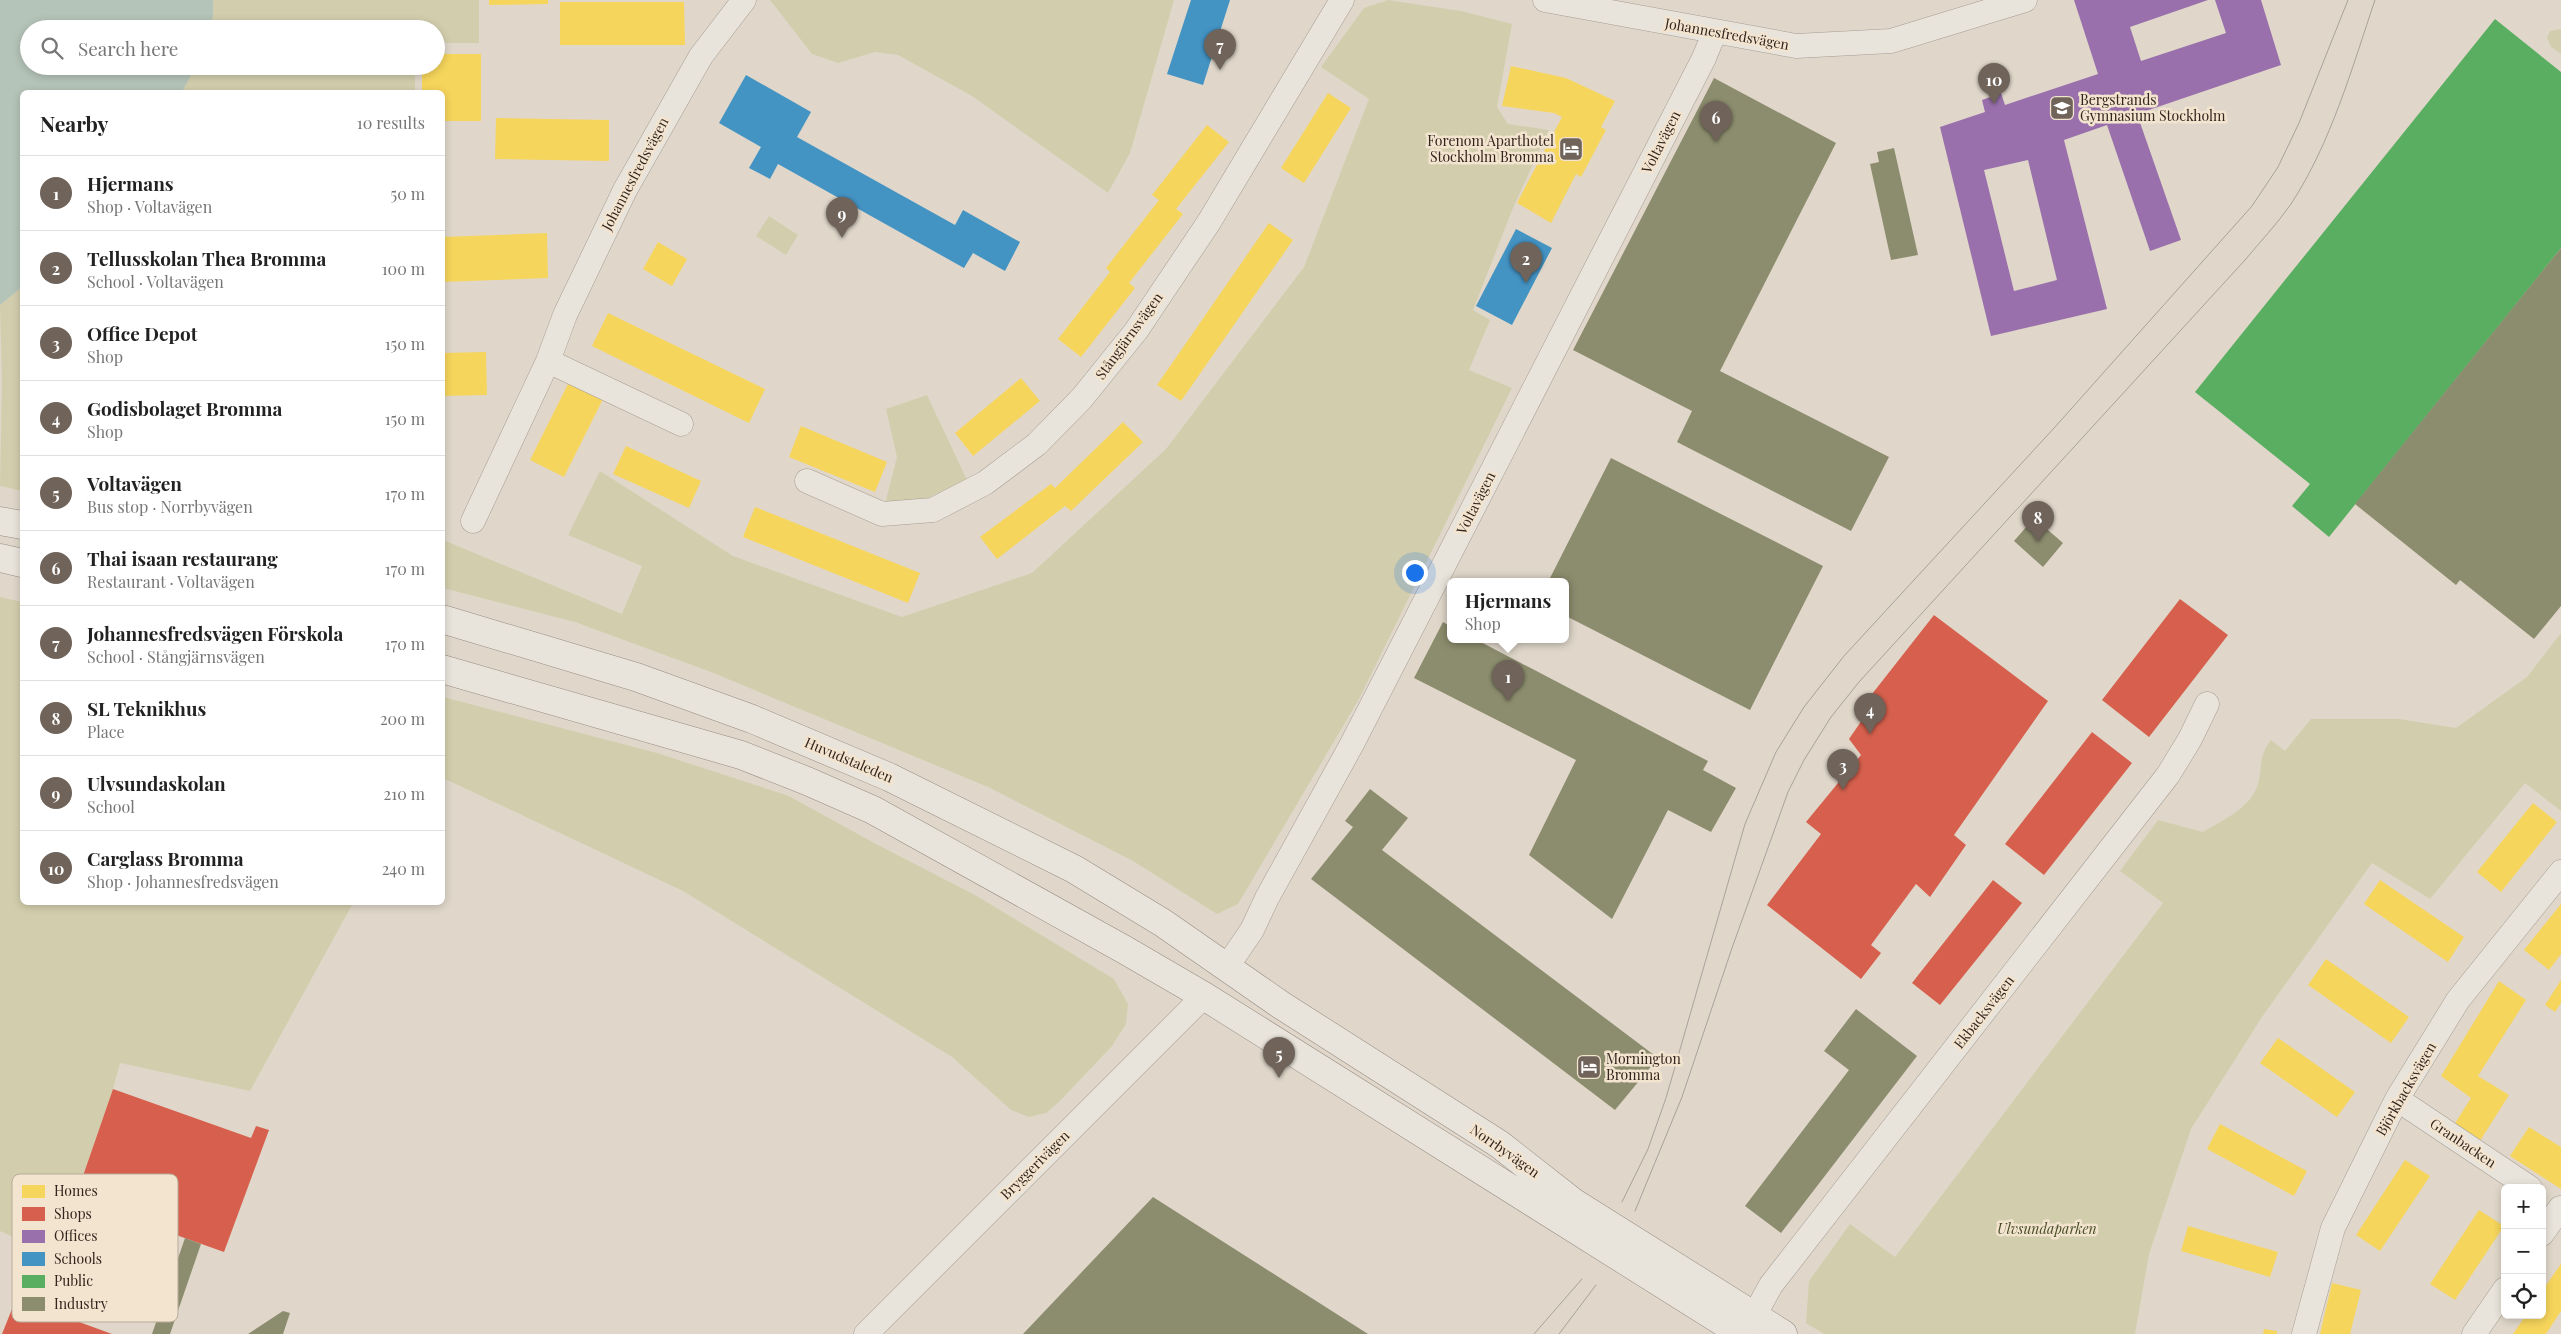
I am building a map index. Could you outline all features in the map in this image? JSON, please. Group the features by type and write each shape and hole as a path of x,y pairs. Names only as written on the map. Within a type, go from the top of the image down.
{"main road":[{"path":"0,521 20,525"},
{"path":"0,558 20,563"},
{"name":"Huvudstaleden","path":"445,620 636,678 752,719 890,777 1074,869 1163,923 1226,968"},
{"path":"445,670 741,755 807,781 873,810 1204,996 1226,968"},
{"name":"Norrbyvägen","path":"1226,968 1499,1144 1573,1202 1747,1328"},
{"name":"Norrbyvägen","path":"1204,996 1747,1328 1783,1334"}],"street":[{"name":"Johannesfredsvägen","path":"473,521 548,361 568,308 625,190 656,132 701,56 744,0"},
{"name":"Stångjärnsvägen","path":"807,481 882,514 933,510 985,483 1037,444 1082,398 1131,338 1209,222 1342,0"},
{"name":"Johannesfredsvägen","path":"1545,0 1796,46 1891,41 2025,0"},
{"name":"Voltavägen","path":"1226,968 1252,930 1267,898 1352,744 1699,67 1715,31"},
{"path":"548,361 681,424"},
{"name":"Ekbacksvägen","path":"1747,1328 1771,1284 2168,775 2190,739 2207,704"},
{"name":"Björkbacksvägen","path":"2304,1334 2333,1228 2397,1099 2458,1000 2561,872"},
{"name":"Bryggerivägen","path":"866,1334 1204,996"},
{"name":"Granbacken","path":"2397,1099 2524,1184"},
{"path":"2544,1229 2554,1204"},
{"path":"2474,1334 2501,1295"}],"green space":[{"path":"213,0 479,0 479,43 445,43 445,20 212,20"},
{"path":"770,0 1174,0 1130,153 1108,193 972,96 898,55 875,52 838,63 812,54"},
{"path":"1388,0 1461,11 1512,24 1497,107 1508,124 1549,130 1513,208 1473,310 1490,320 1469,370 1512,388 1359,699 1238,904 1217,914 1133,861 988,787 711,672 575,622 445,589 445,541 622,614 642,566 568,535 600,471 733,556 902,617 1032,573 1166,449 1304,267 1369,99 1321,67 1364,8"},
{"path":"2561,29 2561,54 2551,47 2547,38 2550,31"},
{"path":"191,75 415,75 415,90 183,90"},
{"path":"769,216 798,235 786,255 756,236"},
{"path":"20,289 20,491 0,486 2,380 0,305"},
{"path":"927,395 967,480 926,499 885,504 897,457 886,409"},
{"path":"0,597 20,602 20,905 352,905 250,1091 120,1063 83,1174 12,1174 12,1236 0,1231"},
{"name":"Ulvsundaparken","path":"2561,633 2561,811 2525,783 2430,899 2372,863 2262,1017 2191,1129 2149,1254 2135,1334 1824,1334 1806,1323 1809,1281 1850,1224 1895,1257 2163,903 2120,871 2158,820 2203,832 2227,818 2243,807 2254,792 2258,784 2262,756 2271,740 2285,751 2311,719 2399,719 2456,728 2527,677"},
{"path":"445,698 657,753 789,796 975,895 1114,979 1128,1004 1126,1024 1112,1046 1060,1101 1046,1113 1029,1117 1011,1110 952,1057 683,891 445,779"}],"shaded area":[{"path":"0,0 213,0 212,20 20,20 20,75 191,75 183,90 20,90 20,289 0,305"}],"building: Homes":[{"path":"489,0 548,0 548,4 489,5"},
{"path":"560,2 684,2 685,45 560,45"},
{"path":"445,54 481,54 481,121 445,121 445,90 422,90 422,75 445,75"},
{"name":"Forenom Aparthotel Stockholm Bromma","path":"1511,66 1566,78 1615,101 1601,127 1606,130 1581,177 1576,174 1551,223 1517,203 1562,117 1554,113 1502,106"},
{"path":"1328,93 1351,108 1304,183 1281,168"},
{"path":"496,118 609,120 609,161 495,159"},
{"path":"1207,125 1229,142 1176,209 1183,214 1129,283 1135,288 1081,357 1058,339 1110,272 1106,268 1159,200 1152,195"},
{"path":"1269,223 1293,240 1181,401 1157,385"},
{"path":"547,233 548,278 445,282 445,237"},
{"path":"658,242 687,259 672,286 643,269"},
{"path":"608,313 765,389 749,423 592,346"},
{"path":"486,352 487,395 445,396 445,353"},
{"path":"1021,378 1040,401 973,456 955,433"},
{"path":"569,382 603,399 564,477 530,460"},
{"path":"1123,422 1143,442 1071,511 1065,506 997,559 980,537 1051,484 1055,488"},
{"path":"801,426 887,462 875,492 789,457"},
{"path":"626,446 701,481 689,508 613,474"},
{"path":"755,507 920,573 908,603 743,537"},
{"path":"2533,803 2557,822 2501,892 2477,872"},
{"path":"2380,880 2464,937 2448,962 2364,904"},
{"path":"2561,904 2561,954 2549,970 2524,950"},
{"path":"2326,959 2409,1017 2391,1043 2308,985"},
{"path":"2561,980 2561,1003 2555,1012 2545,1005"},
{"path":"2499,981 2526,1000 2478,1076 2509,1095 2478,1144 2452,1128 2471,1098 2441,1076"},
{"path":"2278,1038 2355,1092 2337,1117 2260,1063"},
{"path":"2220,1124 2307,1171 2294,1196 2207,1149"},
{"path":"2529,1127 2561,1147 2561,1189 2510,1156"},
{"path":"2405,1160 2430,1176 2380,1251 2356,1235"},
{"path":"2479,1210 2501,1224 2501,1231 2455,1300 2430,1284"},
{"path":"2188,1226 2278,1252 2270,1277 2181,1251"},
{"path":"2561,1264 2561,1311 2546,1334 2513,1334 2523,1319 2546,1319 2546,1285"},
{"path":"2332,1283 2361,1290 2350,1334 2320,1334"},
{"path":"2264,1329 2277,1331 2277,1334 2263,1334"}],"building: Shops":[{"path":"2180,599 2228,635 2149,737 2102,700"},
{"path":"1934,615 2048,701 1954,835 1966,845 1930,897 1916,884 1871,945 1881,953 1861,979 1767,905 1821,834 1806,822 1861,755 1849,739 1871,707 1865,703"},
{"path":"2092,732 2132,763 2044,875 2005,844"},
{"path":"1993,880 2022,903 1940,1005 1912,983"},
{"path":"113,1089 251,1138 256,1126 269,1130 224,1252 178,1236 178,1174 84,1174"},
{"path":"12,1309 12,1322 79,1322 112,1334 2,1334"}],"building: Offices":[{"path":"2074,0 2208,0 2130,27 2141,61 2226,33 2215,0 2261,0 2281,65 2137,114 2181,240 2150,251 2107,125 2064,140 2107,309 1991,336 1940,127 1985,112 1982,100 2001,93 2005,105 2098,74","holes":["2028,160 2057,280 2014,291 1984,170"]}],"building: Schools":[{"path":"1191,0 1230,0 1203,85 1167,74"},
{"path":"746,75 811,112 797,137 955,225 963,210 1020,242 1005,271 973,253 964,268 778,164 770,179 749,168 761,147 719,123"},
{"path":"1516,229 1552,248 1512,325 1476,306"}],"building: Public":[{"path":"2495,19 2561,72 2561,248 2329,537 2292,506 2310,484 2195,392"}],"building: Industry":[{"path":"1714,78 1836,143 1720,371 1889,457 1851,531 1677,442 1692,411 1573,350"},
{"path":"1894,148 1918,255 1891,260 1870,164 1879,162 1877,152"},
{"path":"2561,248 2561,606 2534,639 2460,580 2456,585 2355,504"},
{"path":"1611,458 1823,566 1750,710 1569,618 1569,578 1550,578"},
{"path":"2034,518 2063,543 2043,567 2014,541"},
{"path":"1443,622 1447,624 1447,643 1483,643 1708,761 1703,770 1736,788 1711,832 1668,810 1612,919 1529,855 1576,760 1414,678"},
{"path":"1370,789 1408,818 1382,850 1658,1058 1615,1110 1311,879 1353,827 1345,821"},
{"path":"1856,1009 1917,1056 1781,1233 1745,1206 1849,1070 1824,1051"},
{"path":"1153,1197 1368,1334 1023,1334"},
{"path":"185,1238 201,1244 178,1311 178,1258"},
{"path":"283,1311 290,1313 283,1334 248,1334"},
{"path":"156,1322 174,1322 170,1334 152,1334"}],"tram line":[{"path":"1622,1202 1648,1149 1666,1098 1745,824 1776,752 1804,707 1844,656 2055,427 2252,206 2278,167 2299,123 2348,0"},
{"path":"1635,1211 1682,1097 1732,948 1788,792 1804,760 1831,717 1859,682 2245,260 2286,211 2305,181 2329,131 2375,0"},
{"path":"1534,1334 1582,1279"},
{"path":"1559,1334 1596,1285"}],"place":[{"name":"Johannesfredsvägen Förskola","path":"1220,70"},
{"name":"Carglass Bromma","path":"1994,104"},
{"name":"Bergstrands Gymnasium Stockholm","path":"2062,108"},
{"name":"Thai isaan restaurang","path":"1716,142"},
{"name":"Forenom Aparthotel Stockholm Bromma","path":"1571,149"},
{"name":"Ulvsundaskolan","path":"842,238"},
{"name":"Tellusskolan Thea Bromma","path":"1526,283"},
{"name":"SL Teknikhus","path":"2038,542"},
{"name":"Hjermans","path":"1508,701"},
{"name":"Godisbolaget Bromma","path":"1870,734"},
{"name":"Office Depot","path":"1843,790"},
{"name":"Mornington Bromma","path":"1589,1067"},
{"name":"Voltavägen","path":"1279,1078"}]}
